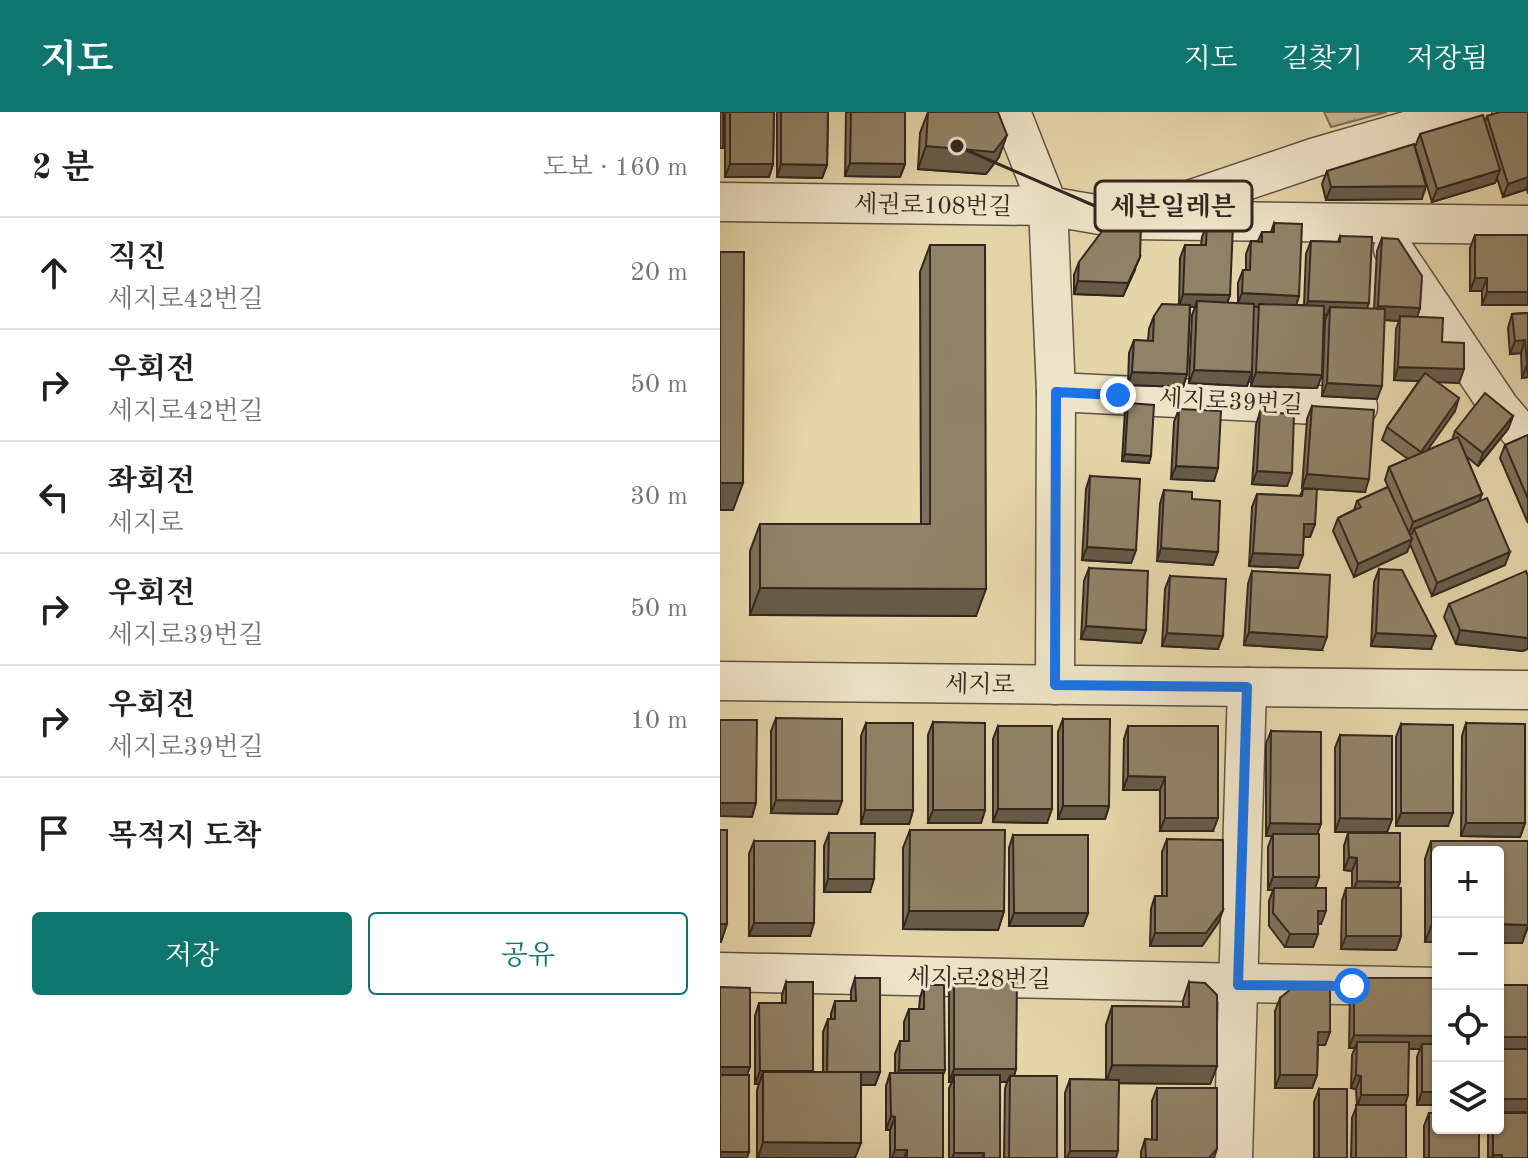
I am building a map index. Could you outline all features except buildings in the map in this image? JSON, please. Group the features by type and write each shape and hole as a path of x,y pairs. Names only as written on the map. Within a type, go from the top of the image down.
{"street":[{"path":"1011,112 1048,206 1056,392 1055,685"},
{"path":"1130,220 1316,157 1472,112"},
{"name":"세권로108번길","path":"720,202 1048,206 1130,220 1528,225"},
{"path":"1376,224 1500,408 1528,441"},
{"name":"세지로39번길","path":"1056,392 1358,407"},
{"name":"세지로","path":"720,681 1528,690"},
{"path":"1233,1158 1247,687"},
{"name":"세지로28번길","path":"720,972 1432,987"}],"green space":[{"path":"1324,112 1387,112 1331,127"}],"place":[{"name":"세븐일레븐","path":"957,146"}],"route":[{"path":"1118,395 1056,392 1055,685 1247,687 1238,985 1352,986"}]}
